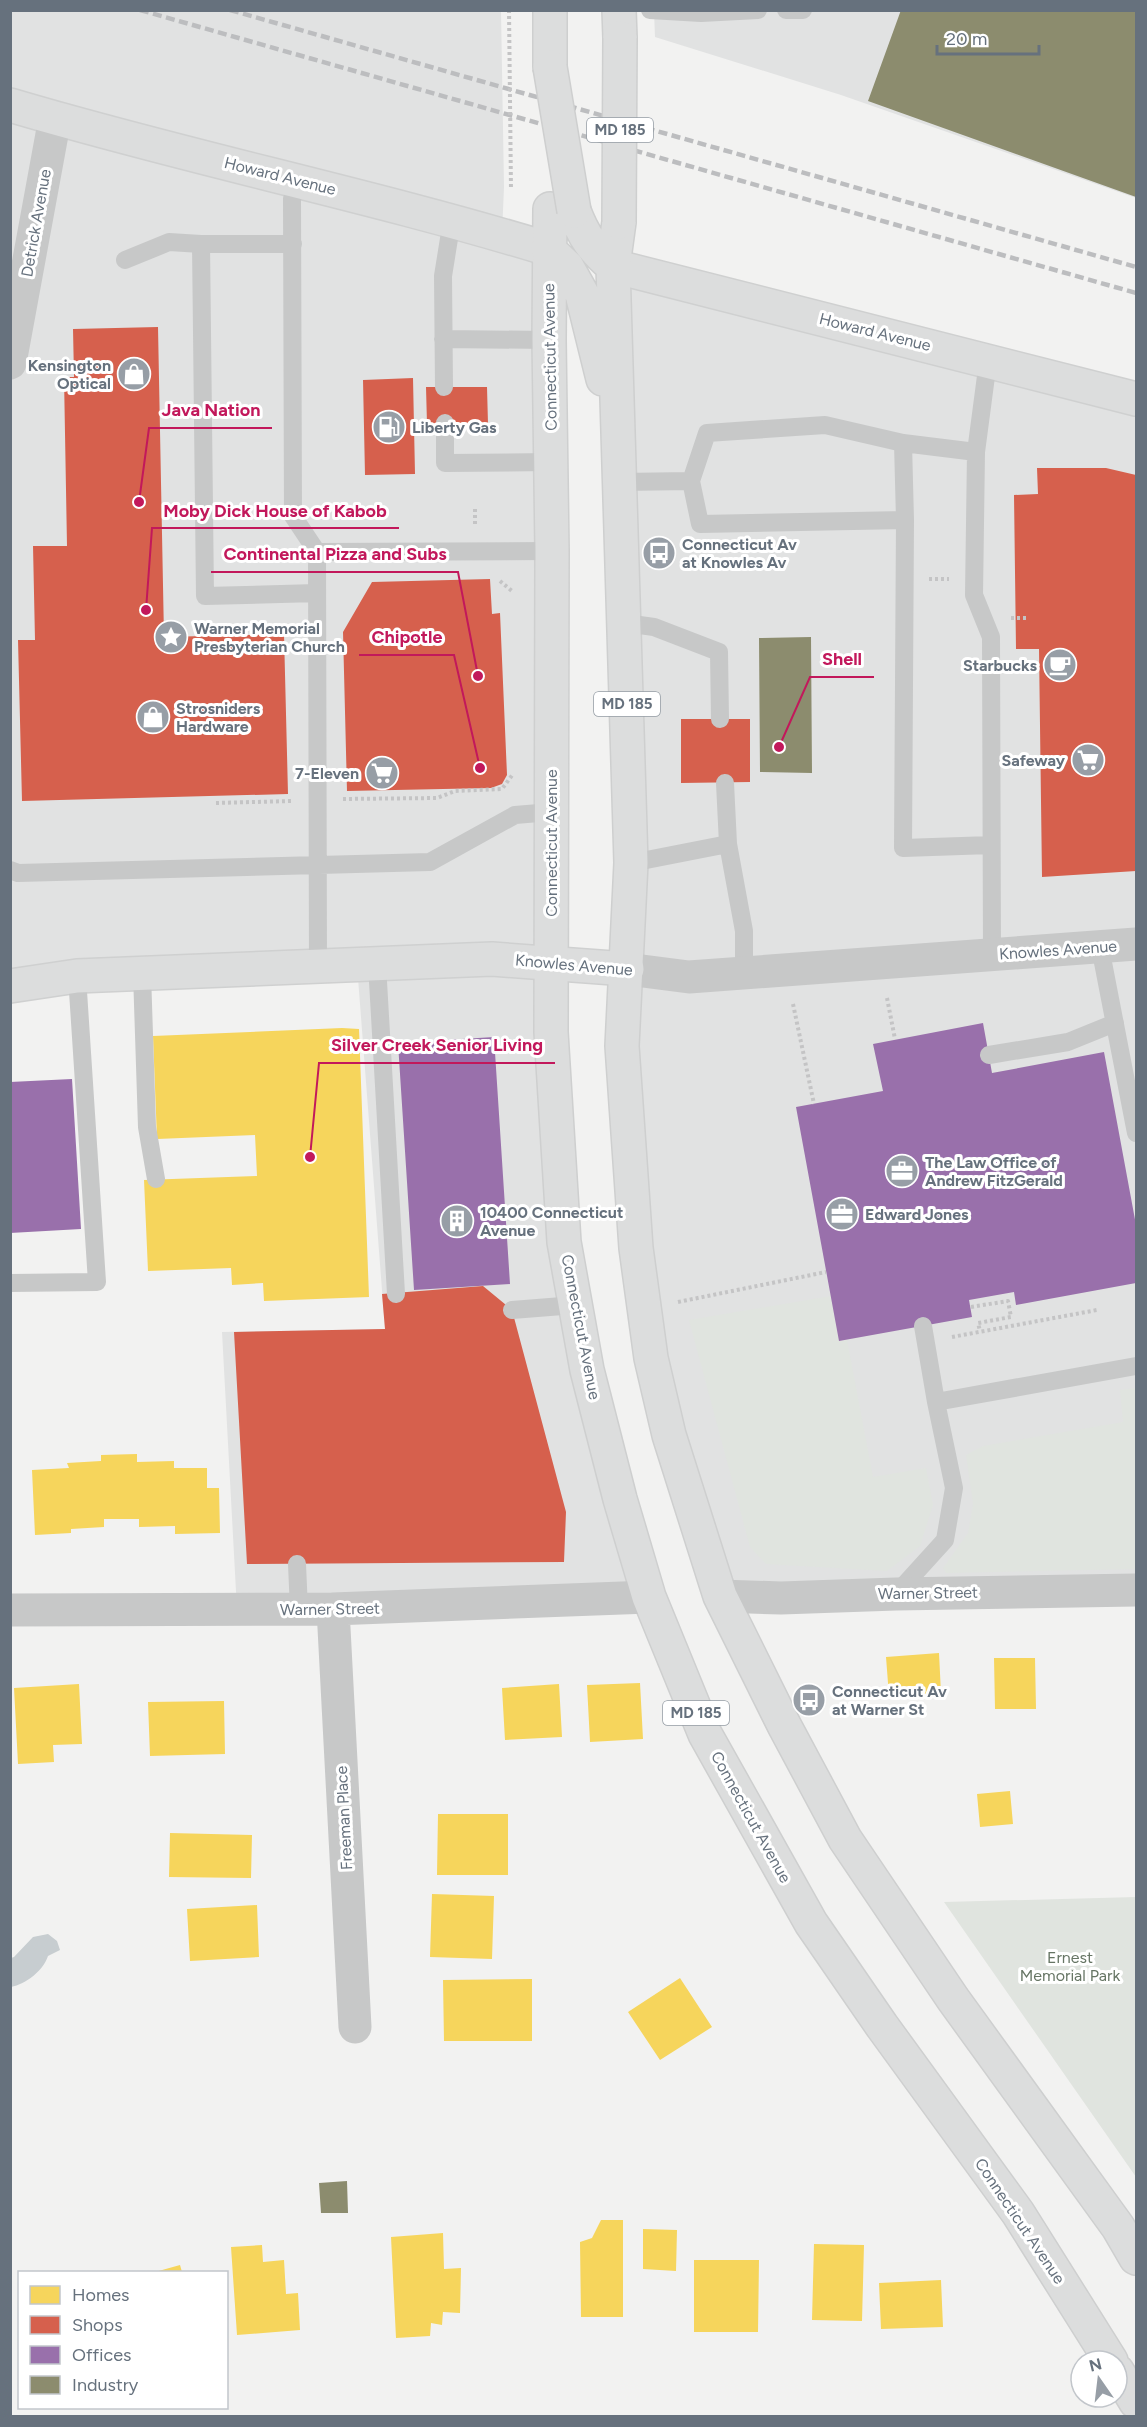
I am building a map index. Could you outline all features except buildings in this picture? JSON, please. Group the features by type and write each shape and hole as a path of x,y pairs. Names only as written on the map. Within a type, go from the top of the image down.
{"main road":[{"path":"550,17 550,67 562,210 596,252 613,266"},
{"name":"MD 185","path":"620,24 619,222 613,266 625,623 630,863 622,1047 636,1248 651,1358 669,1435 720,1596 783,1725 845,1839 952,1999 1118,2227 1137,2258"},
{"name":"Howard Avenue","path":"10,105 452,220 548,249"},
{"name":"Connecticut Avenue","path":"562,210 548,249 552,462 551,1032 564,1242 587,1370 649,1597 705,1734 811,1923 882,2026 1018,2213 1103,2349"},
{"path":"548,249 567,267 582,294 618,440"},
{"name":"Howard Avenue","path":"613,266 1137,399"},
{"name":"Knowles Avenue","path":"10,986 77,976 492,958 627,969"}],"street":[{"name":"Detrick Avenue","path":"10,363 55,118"},
{"name":"Knowles Avenue","path":"627,969 689,977 1137,944"},
{"name":"Warner Street","path":"720,1596 781,1598 1137,1590"},
{"name":"Warner Street","path":"10,1610 333,1610 649,1597"},
{"name":"Freeman Place","path":"333,1610 355,2027"}],"lane":[{"path":"650,10 701,14 758,10"},
{"path":"786,10 803,10"},
{"path":"297,180 292,199 293,516 317,552 318,966"},
{"path":"444,387 443,276 452,220"},
{"path":"125,261 169,242 293,244"},
{"path":"201,244 205,596 317,593"},
{"path":"443,339 549,340"},
{"path":"988,361 976,452 974,595 991,637 992,955"},
{"path":"445,423 445,463 552,462"},
{"path":"905,519 700,524 691,481 707,432 825,425 903,442 976,452"},
{"path":"903,442 905,519 903,848 991,845"},
{"path":"620,482 691,481"},
{"path":"317,552 552,550"},
{"path":"625,623 654,627 719,652 720,719"},
{"path":"725,783 728,844 744,931 744,973"},
{"path":"10,870 18,873 430,862 515,815 551,812"},
{"path":"630,863 728,844"},
{"path":"1100,946 1137,1133"},
{"path":"377,964 396,1294"},
{"path":"141,973 147,1127 156,1179"},
{"path":"10,1283 97,1282 77,976"},
{"path":"989,1055 1068,1042 1115,1023"},
{"path":"512,1310 575,1305"},
{"path":"896,1594 945,1540 954,1488 923,1326"},
{"path":"936,1402 1137,1366"},
{"path":"297,1564 299,1610"}],"path":[{"path":"509,10 511,190"},
{"path":"500,581 512,591"},
{"path":"1016,619 1029,618"},
{"path":"216,803 437,798 455,791 502,789 513,774"},
{"path":"238,803 239,795"},
{"path":"887,998 895,1039"},
{"path":"793,1004 814,1104"},
{"path":"674,1302 826,1272"},
{"path":"971,1307 1008,1301 1011,1317 978,1323 980,1331"},
{"path":"954,1346 952,1336 1097,1310"}],"shaded area":[{"path":"11,11 501,11 504,187 502,234 548,249 564,1242 649,1597 237,1610 222,1332 385,1329 357,965 11,986"},
{"path":"654,11 1136,11 1136,198 841,95 655,37"},
{"path":"613,266 1136,399 1136,1590 720,1596 636,1248"},
{"path":"48,1934 57,1941 60,1950 48,1956 46,1962 33,1976 11,1987 11,1958 33,1937"}],"green space":[{"path":"831,1296 839,1341 847,1340 873,1477 926,1468 933,1505 920,1546 887,1571 766,1564 750,1547 689,1320"},
{"path":"1136,1388 1136,1569 946,1573 943,1568 968,1533 973,1504 966,1455 983,1446 1123,1422 1120,1390"},
{"name":"Ernest Memorial Park","path":"1136,1897 1136,2177 944,1902"}],"railway":[{"path":"140,10 1136,293"},
{"path":"230,10 1136,267"}],"place":[{"name":"Kensington Optical","path":"134,374"},
{"name":"Liberty Gas","path":"389,427"},
{"name":"Java Nation","path":"139,502"},
{"name":"Connecticut Av at Knowles Av","path":"659,553"},
{"name":"Moby Dick House of Kabob","path":"146,610"},
{"name":"Warner Memorial Presbyterian Church","path":"171,637"},
{"name":"Starbucks","path":"1060,665"},
{"name":"Continental Pizza and Subs","path":"478,676"},
{"name":"Strosniders Hardware","path":"153,717"},
{"name":"Shell","path":"779,747"},
{"name":"Safeway","path":"1088,760"},
{"name":"Chipotle","path":"480,768"},
{"name":"7-Eleven","path":"382,773"},
{"name":"Silver Creek Senior Living","path":"310,1157"},
{"name":"The Law Office of Andrew FitzGerald","path":"902,1171"},
{"name":"Edward Jones","path":"842,1214"},
{"name":"10400 Connecticut Avenue","path":"457,1221"},
{"name":"Connecticut Av at Warner St","path":"809,1700"}]}
